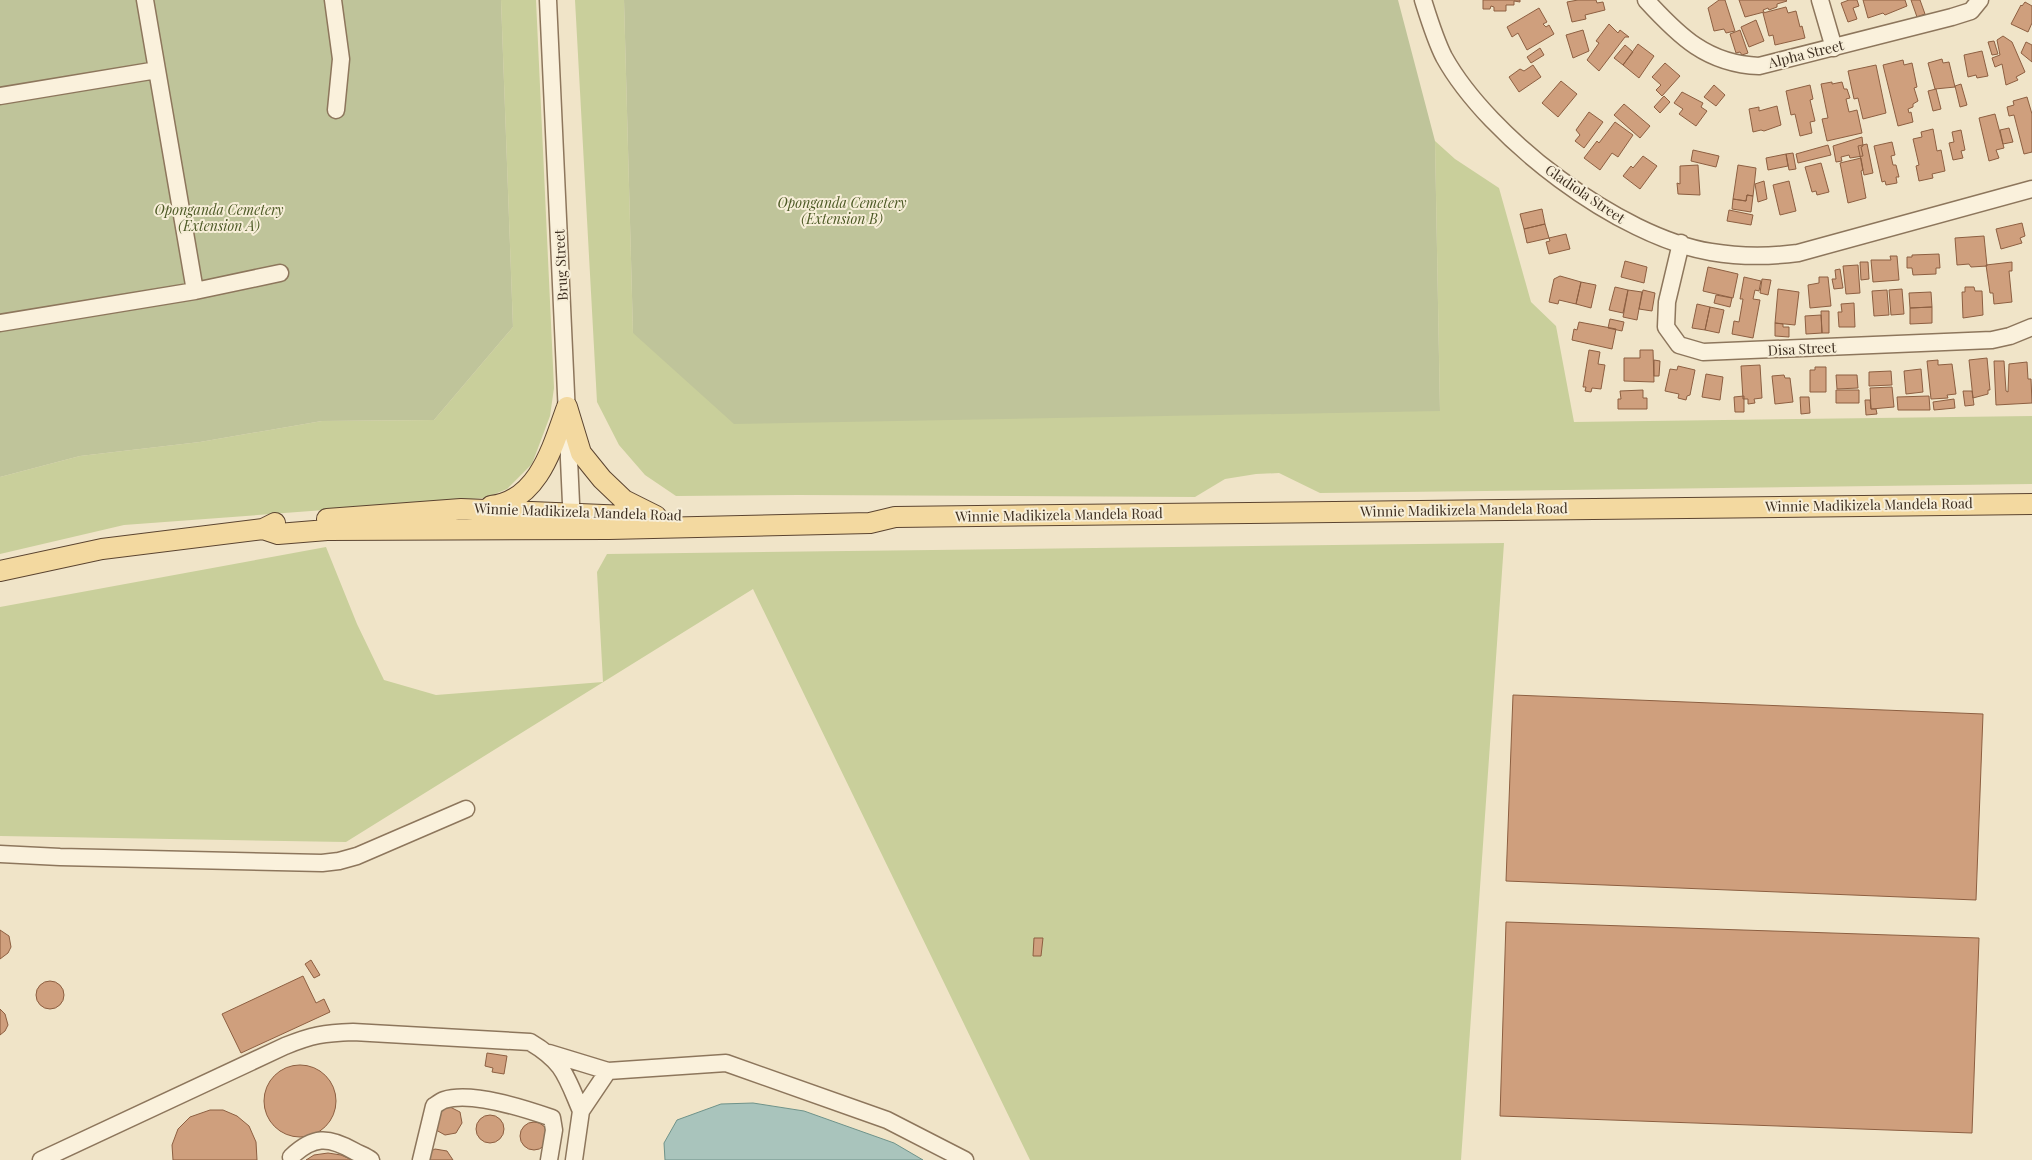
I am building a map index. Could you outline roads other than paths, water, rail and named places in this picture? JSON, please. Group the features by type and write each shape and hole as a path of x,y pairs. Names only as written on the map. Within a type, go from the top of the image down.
{"main road":[{"path":"461,509 502,505 514,499 528,487 540,474 567,407"},
{"path":"567,407 581,453 624,500 656,516"},
{"name":"Winnie Madikizela Mandela Road","path":"0,571 102,548 263,529 277,522 461,509 572,522 656,516 870,512 895,517 2032,504"},
{"name":"Winnie Madikizela Mandela Road","path":"263,529 278,534 327,530 572,522 870,523 895,517"}],"street":[{"path":"145,0 194,291"},
{"path":"333,0 341,59 336,110"},
{"name":"Brug Street","path":"548,0 572,522"},
{"name":"Gladiola Street","path":"1423,0 1434,33 1444,56 1455,74 1468,93 1518,143 1542,165 1602,208 1636,227 1681,244 1709,252 1748,257 1771,257 1798,253 2032,189"},
{"name":"Alpha Street","path":"1646,0 1668,24 1692,45 1718,58 1740,65 1759,66 1962,14 1971,11 1980,0"},
{"path":"1820,0 1834,48"},
{"path":"0,96 157,70"},
{"name":"Disa Street","path":"1681,244 1667,302 1666,327 1679,346 1696,350 1726,352 1992,340 2010,336 2032,327"},
{"path":"0,323 194,291 280,273"},
{"path":"0,854 322,863 357,856 466,809"},
{"path":"41,1160 285,1046 325,1033 352,1032 530,1042 549,1053 608,1071 726,1063 887,1120 965,1160"},
{"path":"549,1053 564,1070 581,1111"},
{"path":"574,1160 581,1111 608,1071"},
{"path":"421,1160 434,1106 444,1100 463,1099 502,1102 552,1118 554,1130 550,1160"},
{"path":"291,1157 311,1142 334,1140 347,1145 371,1160"}],"water":[{"path":"753,1103 804,1111 894,1143 923,1160 665,1160 664,1143 677,1120 721,1104"}],"park label":[{"name":"Oponganda Cemetery (Extension B)","path":"842,212"},
{"name":"Oponganda Cemetery (Extension A)","path":"219,218"}]}
